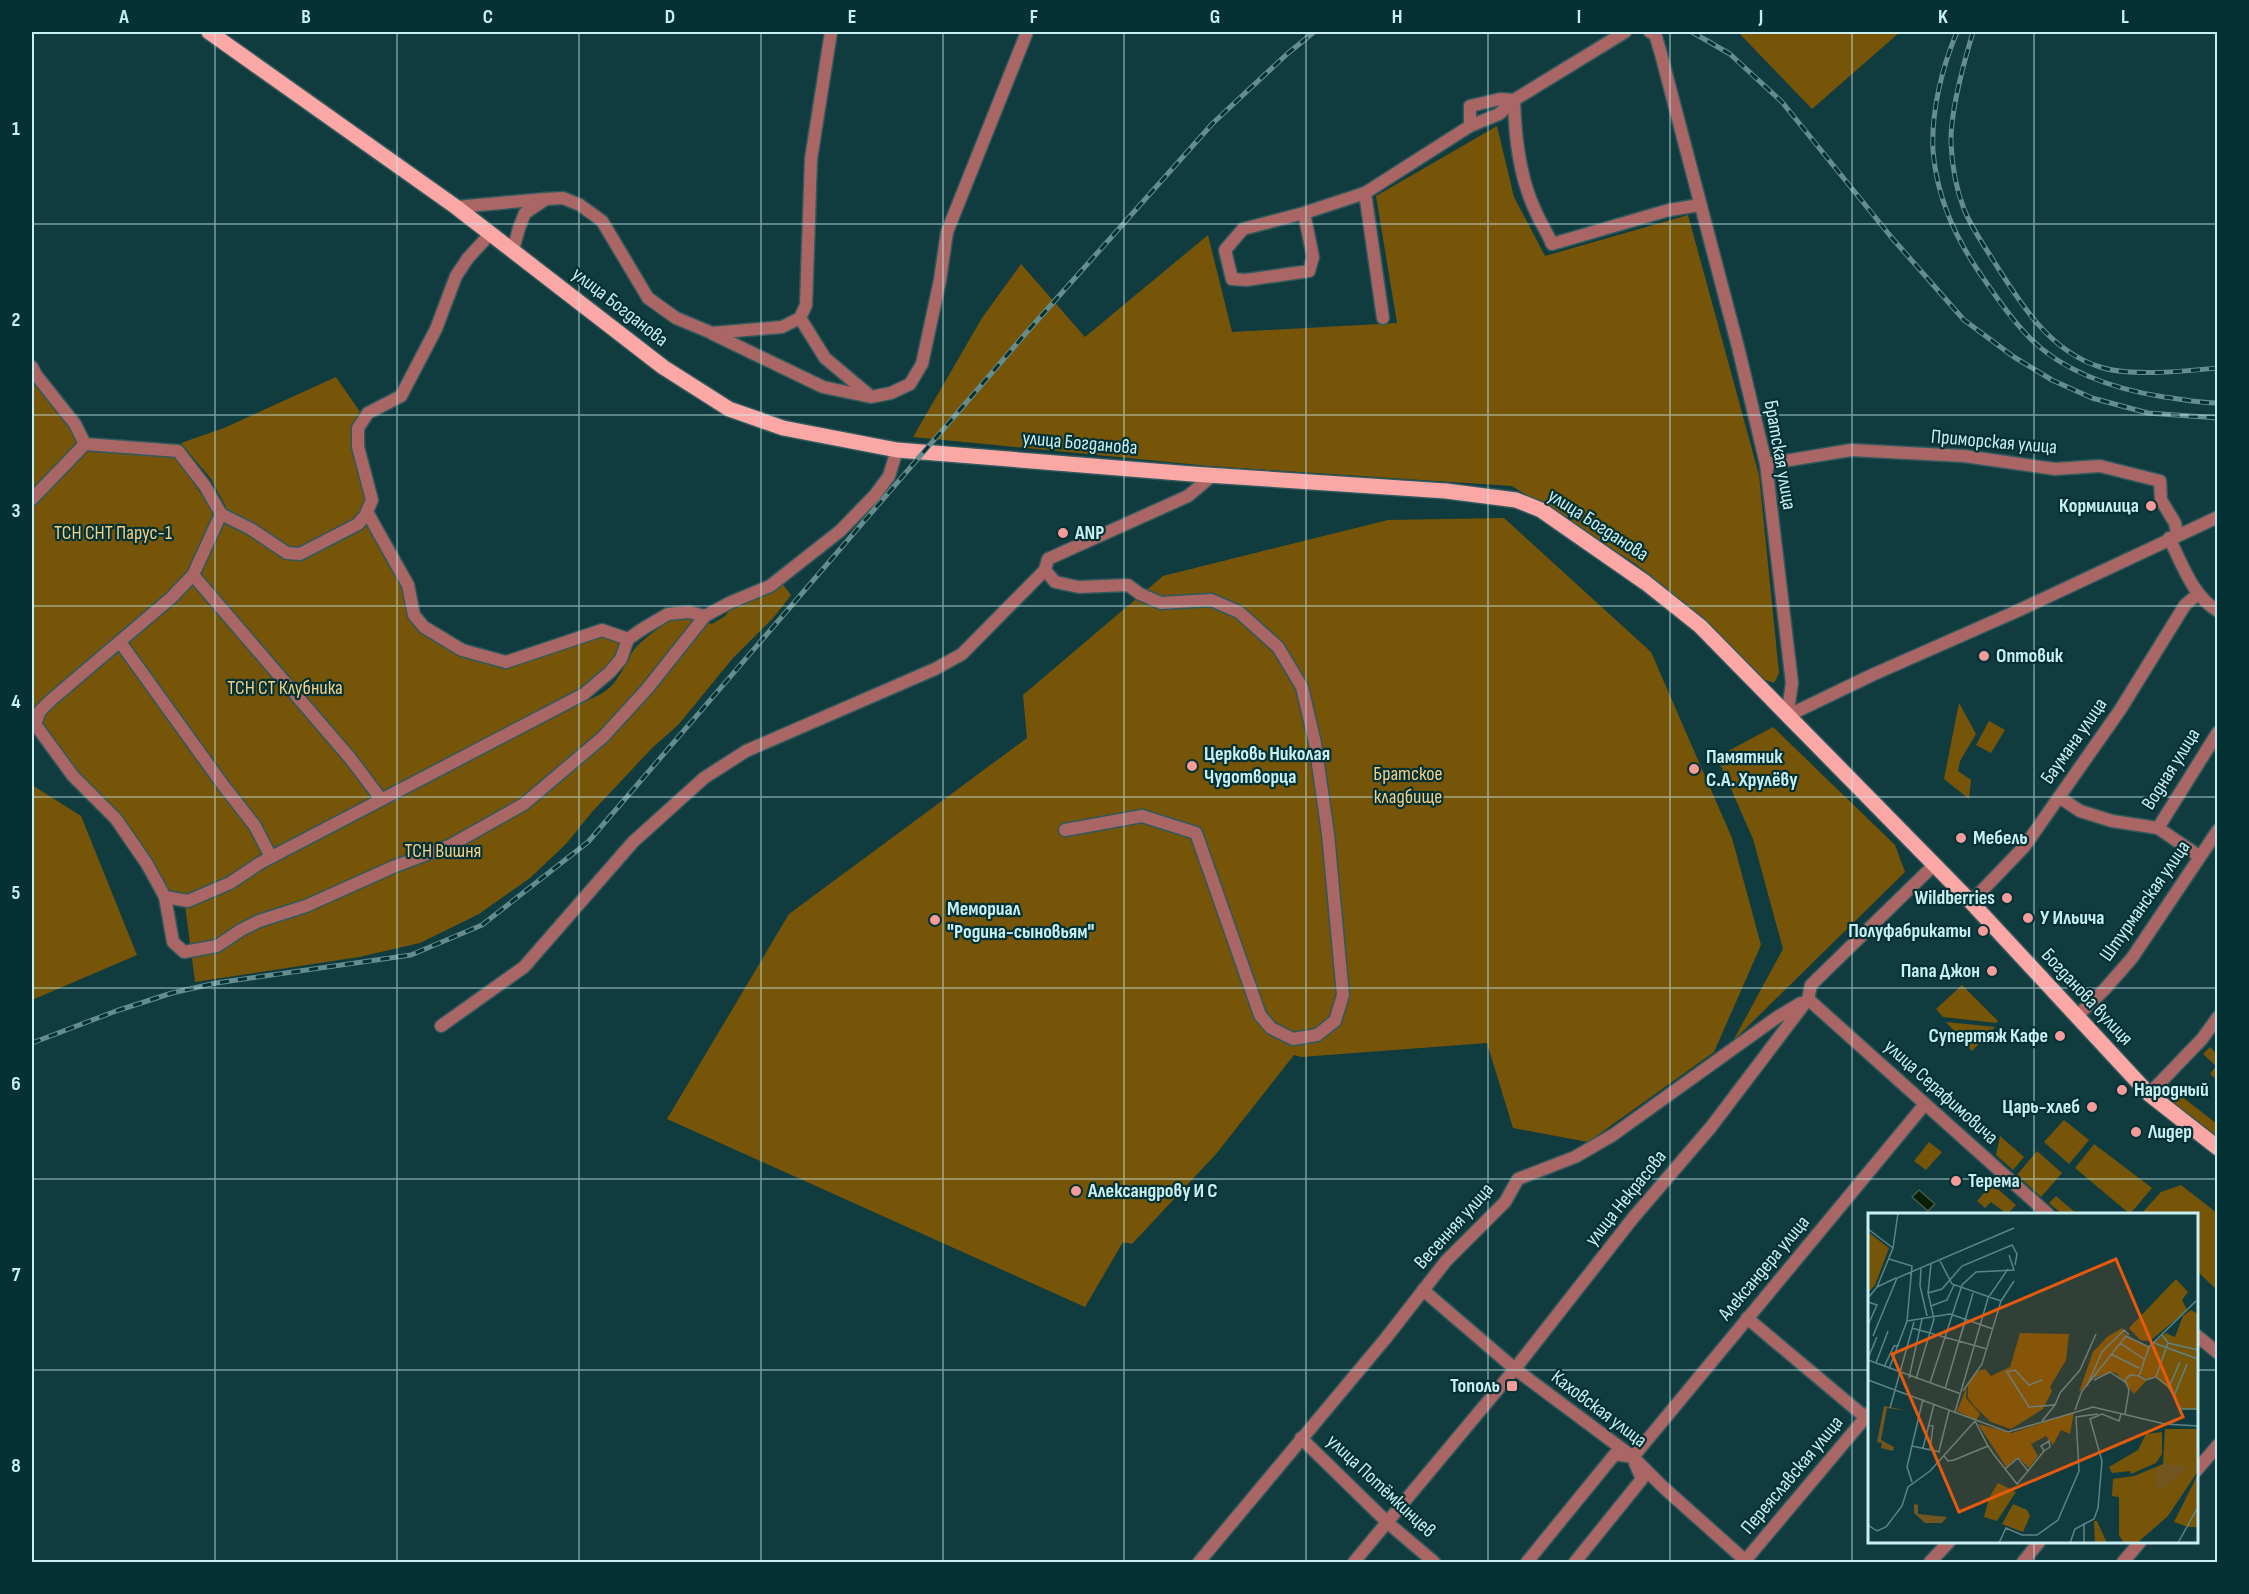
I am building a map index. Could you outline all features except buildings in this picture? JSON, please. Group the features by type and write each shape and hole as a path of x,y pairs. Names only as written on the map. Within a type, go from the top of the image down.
{"main road":[{"name":"улица Богданова","path":"209,32 456,207 663,367 729,409 783,428 897,450 1446,491 1516,500 1541,510 1646,583 1700,626 1934,865"},
{"name":"Богданова вулиця","path":"1934,865 2150,1094 2217,1148"}],"street":[{"path":"712,333 782,327 800,318 806,305 811,159 831,32"},
{"path":"456,207 563,198 580,205 602,221 648,298 676,318 823,387 871,397 891,393 910,384 922,364 940,280 947,231 1027,32"},
{"path":"1304,213 1314,257 1309,271 1246,280 1232,279 1225,250 1243,229 1304,213 1365,193 1470,126 1499,114 1514,100 1625,32"},
{"name":"Братская улица","path":"1650,32 1655,34 1661,54 1738,346 1766,464 1792,683 1787,716"},
{"path":"1470,126 1470,106 1500,99 1514,100"},
{"path":"1514,100 1517,143 1525,184 1535,212 1552,244 1669,210 1700,205"},
{"path":"1365,193 1383,318"},
{"path":"513,250 525,213 546,199"},
{"path":"84,444 178,451 205,486 221,514 251,529 287,553 300,554 358,524 372,500 358,447 358,428 368,413 401,396 436,329 456,276 468,258 491,233"},
{"path":"800,318 825,358 871,397"},
{"path":"32,367 75,424 84,444"},
{"path":"32,499 84,444"},
{"path":"221,514 193,575 171,598 51,700 40,711 33,724 73,776 116,819 147,864 165,897 173,942 184,952 217,946 259,921 306,906 393,867 451,845 524,804 603,738 647,689 705,616 770,586 840,531 882,486 897,450"},
{"name":"Приморская улица","path":"1766,464 1851,450 1964,456 2055,469 2100,466 2160,481 2161,500 2175,523 2173,536"},
{"path":"441,1026 524,967 633,842 704,778 746,751 934,669 962,654 1045,570 1048,560 1188,495 1213,475"},
{"path":"367,512 408,585 414,615 423,627 462,650 506,662 602,630 628,639"},
{"path":"1787,716 2217,517"},
{"path":"2173,536 2198,594 2217,611"},
{"path":"1045,570 1055,582 1079,587 1128,585 1140,594 1161,603 1212,600 1239,612 1278,647 1302,687 1316,743 1329,834 1343,995 1335,1021 1317,1035 1293,1039 1271,1028 1260,1015 1196,833 1142,816 1065,830"},
{"path":"193,575 350,758 381,799"},
{"name":"Баумана улица","path":"1971,902 2024,847 2120,710 2185,605 2198,594"},
{"path":"165,897 188,901 230,883 271,857 584,694 610,672 621,659 628,639 668,614 689,612 705,616"},
{"path":"120,642 255,826 271,857"},
{"name":"Водная улица","path":"2158,828 2217,732"},
{"name":"Водная улица","path":"2059,797 2079,811 2112,820 2158,828 2199,856"},
{"name":"Штурманская улица","path":"2076,1017 2132,958 2217,830"},
{"name":"улица Некрасова","path":"1354,1563 1515,1369 1633,1218 1711,1127 1808,999 1811,985 1934,865"},
{"name":"улица Серафимовича","path":"1808,999 1925,1104 2033,1210"},
{"name":"Весенняя улица","path":"1199,1563 1454,1253 1505,1202 1518,1179 1575,1157 1613,1135 1776,1018 1808,999"},
{"path":"2150,1094 2202,1039 2217,1017"},
{"name":"Александера улица","path":"1633,1457 1925,1104"},
{"name":"Каховская улица","path":"1423,1290 1515,1369 1633,1457 1662,1487 1746,1562"},
{"path":"1747,1318 1867,1415"},
{"path":"2198,1337 2217,1353"},
{"name":"Переяславская улица","path":"1746,1562 1867,1415"},
{"name":"улица Потёмкинцев","path":"1301,1438 1388,1523 1434,1563"},
{"path":"2198,1469 2217,1445"},
{"path":"1527,1563 1615,1454 1633,1457 1642,1479 1575,1563"},
{"path":"1930,1563 1948,1543"},
{"path":"2023,1563 2038,1543"},
{"path":"2123,1563 2139,1543"}],"green space":[{"path":"1738,32 1900,32 1812,109"},
{"path":"1497,126 1514,197 1545,256 1688,215 1759,475 1779,673 1774,683 1763,679 1693,610 1636,564 1512,486 1209,466 913,437 982,318 1021,264 1085,337 1208,235 1232,332 1397,323 1376,196"},
{"name":"ТСН СНТ Парус-1","path":"32,374 91,449 176,457 216,516 188,576 116,635 32,717"},
{"name":"ТСН СТ Клубника","path":"336,377 360,412 352,428 367,497 421,629 506,665 601,634 621,641 618,656 582,689 226,881 188,897 169,893 40,725 42,713 193,583 224,521 226,507 211,479 181,443 224,428"},
{"name":"Братское кладбище","path":"1504,518 1651,652 1732,838 1761,945 1714,1052 1588,1142 1513,1128 1487,1043 1301,1057 1294,1055 1216,1154 1132,1244 1123,1242 1085,1307 667,1119 789,914 1027,738 1023,695 1163,576 1388,520"},
{"name":"ТСН Вишня","path":"781,582 791,595 774,617 733,658 678,725 652,748 592,812 566,844 530,878 479,914 420,943 359,957 195,982 185,905 213,897 266,864 601,694 614,683 636,647 666,623 681,617 690,617 712,624 725,616 734,604"},
{"path":"1959,703 1976,734 1960,761 1958,771 1971,780 1969,799 1944,779"},
{"path":"1989,721 2005,730 1991,753 1976,745"},
{"path":"1773,727 1895,845 1905,872 1733,1041 1783,949 1753,839 1717,757"},
{"path":"32,785 81,816 137,955 32,1000"},
{"path":"1962,985 1998,1021 1996,1023 1943,1017 1936,1009"},
{"path":"1946,1022 1995,1027 1972,1051"},
{"path":"2210,1047 2217,1054 2217,1080 2210,1074 2216,1066 2203,1054"},
{"path":"2176,1092 2217,1124 2217,1137 2170,1100"},
{"path":"2064,1120 2089,1140 2069,1164 2044,1142"},
{"path":"2000,1136 2024,1157 2013,1170 1996,1155"},
{"path":"1929,1142 1942,1152 1926,1170 1914,1161"},
{"path":"2094,1144 2152,1188 2129,1213 2075,1168"},
{"path":"2037,1151 2062,1173 2041,1197 2017,1175"},
{"path":"1992,1184 2016,1205 2006,1213 1991,1202 1985,1208 1977,1201"},
{"path":"2181,1185 2217,1213 2217,1290 2198,1272 2198,1213 2142,1213 2161,1192"},
{"path":"2056,1196 2076,1213 2061,1213 2049,1203"}],"shaded area":[{"path":"1985,1027 1978,1039 1969,1042 1959,1033"},
{"path":"1919,1190 1935,1204 1928,1211 1912,1197"}],"railway":[{"path":"32,1043 116,1011 172,993 216,983 411,955 482,925 588,842 1026,333 1213,123 1314,32"},
{"path":"1692,32 1730,54 1782,102 1892,238 1964,320 2014,357 2052,380 2092,398 2148,413 2218,418"},
{"path":"1957,32 1942,75 1936,105 1933,136 1935,168 1943,200 1955,230 1970,258 2007,312 2026,334 2055,359 2089,377 2145,394 2218,403"},
{"path":"1973,32 1955,102 1951,130 1955,177 1961,201 1970,222 2025,309 2066,350 2100,367 2142,373 2218,368"}],"place":[{"name":"Кормилица","path":"2151,506"},
{"name":"ANP","path":"1063,533"},
{"name":"Оптовик","path":"1984,656"},
{"name":"Церковь Николая Чудотворца","path":"1192,766"},
{"name":"Памятник С.А. Хрулёву","path":"1694,769"},
{"name":"Мебель","path":"1961,838"},
{"name":"Wildberries","path":"2007,898"},
{"name":"У Ильича","path":"2028,918"},
{"name":"Мемориал \"Родина-сыновьям\"","path":"935,920"},
{"name":"Полуфабрикаты","path":"1983,931"},
{"name":"Папа Джон","path":"1992,971"},
{"name":"Супертяж Кафе","path":"2060,1036"},
{"name":"Народный","path":"2122,1090"},
{"name":"Царь-хлеб","path":"2092,1107"},
{"name":"Лидер","path":"2136,1132"},
{"name":"Терема","path":"1956,1181"},
{"name":"Александрову И С","path":"1076,1191"},
{"name":"Тополь","path":"1512,1386"}]}
